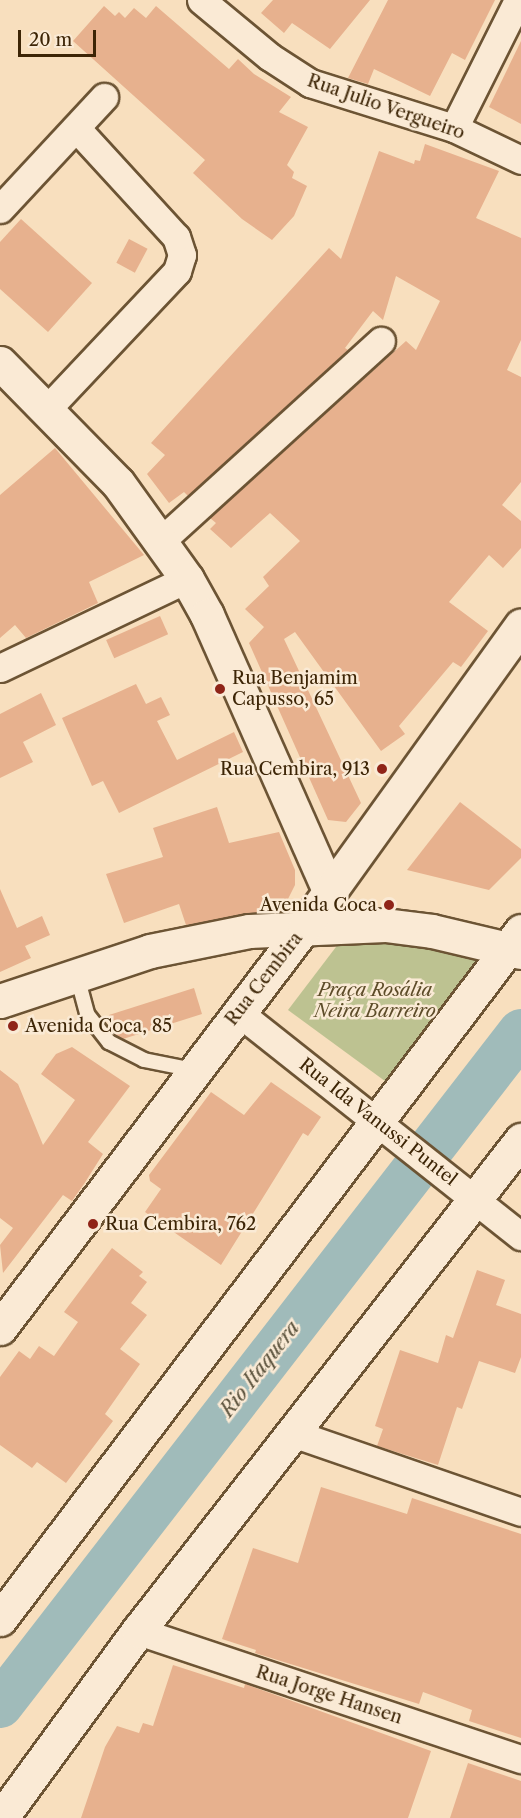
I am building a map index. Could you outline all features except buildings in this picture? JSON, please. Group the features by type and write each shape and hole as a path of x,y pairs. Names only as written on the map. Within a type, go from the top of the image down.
{"street":[{"name":"Rua Julio Vergueiro","path":"201,0 270,57 310,83 454,128 521,160"},
{"path":"454,128 519,0"},
{"path":"0,209 104,97"},
{"path":"48,408 177,271 182,255 176,237 76,128"},
{"path":"162,540 381,341"},
{"path":"0,363 48,408 118,483 162,540 188,579 207,615 330,892"},
{"path":"0,668 188,579"},
{"name":"Rua Cembira","path":"0,1328 305,926 521,625"},
{"path":"0,1001 150,951 249,931 305,926 385,925 517,944 386,1127 0,1619"},
{"name":"Rua Ida Vanussi Puntel","path":"238,1012 516,1229"},
{"path":"1,1818 138,1631 292,1433 464,1190 521,1140"},
{"path":"292,1433 521,1512"},
{"name":"Rua Jorge Hansen","path":"138,1631 521,1759"}],"lane":[{"path":"77,974 87,1014 109,1042 144,1060 194,1070"}],"green space":[{"name":"Praça Rosália Neira Barreiro","path":"339,943 416,944 485,954 389,1084 288,1010"}],"waterway":[{"name":"Rio Itaquera","path":"0,1705 521,1032"}],"place":[{"name":"Rua Benjamim Capusso, 65","path":"220,689"},
{"name":"Rua Cembira, 913","path":"382,769"},
{"name":"Avenida Coca","path":"389,905"},
{"name":"Avenida Coca, 85","path":"13,1026"},
{"name":"Rua Cembira, 762","path":"93,1224"}]}
